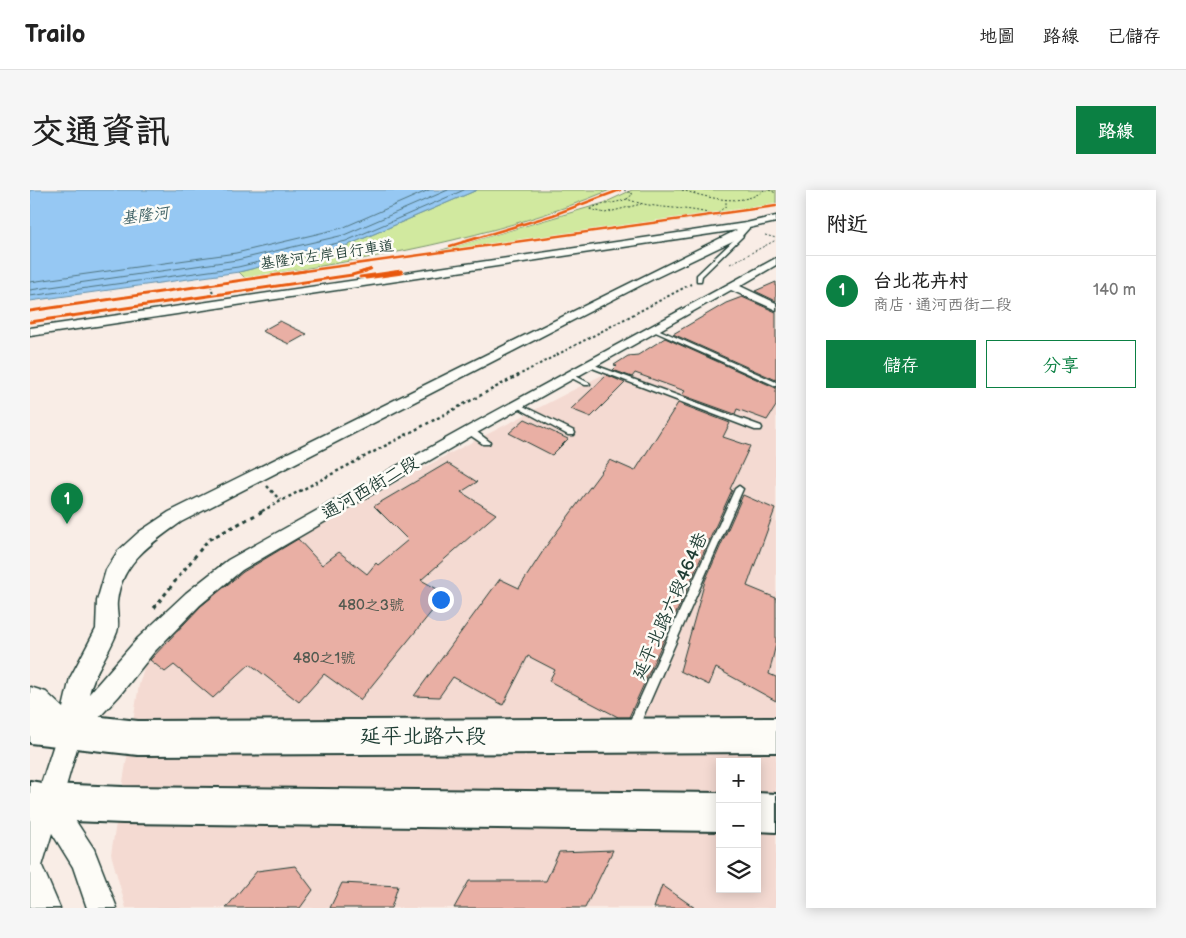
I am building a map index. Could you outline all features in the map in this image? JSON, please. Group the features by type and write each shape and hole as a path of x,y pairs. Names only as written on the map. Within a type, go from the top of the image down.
{"main road":[{"name":"延平北路六段","path":"30,726 138,738 776,735"},
{"path":"39,801 123,805 716,812"},
{"path":"761,812 776,812"}],"street":[{"path":"70,731 81,678 107,630 107,601 113,576 125,556 146,537 175,517 742,230 776,219"},
{"path":"30,332 742,230"},
{"name":"通河西街二段","path":"39,801 70,731 111,688 146,645 193,599 235,565 570,375 731,286 775,264"},
{"path":"731,286 776,307"},
{"path":"30,698 38,700 70,731"},
{"path":"30,861 39,801"},
{"path":"39,801 84,859 102,908"},
{"path":"30,872 46,908"}],"lane":[{"path":"699,280 699,276 741,236 742,230"},
{"path":"653,329 776,384"},
{"path":"589,365 758,428"},
{"path":"570,375 587,384"},
{"path":"517,405 571,433"},
{"path":"470,431 486,442"},
{"name":"延平北路六段464巷","path":"630,735 740,490"}],"path":[{"path":"624,190 633,194 627,199 614,204 600,204 589,210 605,213 621,211 642,204"},
{"path":"682,190 726,199 753,197 762,194 764,190"},
{"path":"769,190 776,193"},
{"path":"585,204 602,197"},
{"path":"627,199 642,204 715,215 726,206 726,199"},
{"path":"694,218 733,212"},
{"path":"150,613 208,540 776,240"},
{"path":"201,286 220,284"},
{"path":"211,285 214,295"},
{"path":"204,296 223,293"}],"shaded area":[{"path":"743,294 776,309 776,908 126,908 111,854 139,685 147,657 212,591 274,549 447,455 608,372"}],"green space":[{"path":"477,190 610,190 521,222 430,245 384,255 245,278 239,272 348,245"},
{"path":"632,190 776,190 776,205 706,217 428,254 604,203"}],"water":[{"name":"基隆河","path":"30,190 477,190 348,245 239,272 30,301"}],"building":[{"path":"776,282 776,301 755,291"},
{"path":"742,297 776,312 776,380 673,334 726,303"},
{"path":"280,321 307,334 289,344 262,331"},
{"path":"665,338 776,388 776,406 767,420 737,409 735,414 682,395 685,391 635,373 632,377 613,370 617,366 614,365 628,356 638,355"},
{"path":"607,375 625,383 591,417 571,409"},
{"path":"678,403 730,423 723,437 750,446 730,489 732,490 629,717 618,717 549,681 555,670 528,656 503,705 453,677 439,697 414,696 500,579 519,588 547,545 610,460 635,471"},
{"path":"525,419 568,439 552,455 509,433"},
{"path":"447,463 477,482 461,492 496,514 421,580 446,594 360,700 324,674 299,702 250,664 213,698 174,665 165,672 150,660 201,606 243,572 298,539 322,565 339,552 367,574 376,563 378,565 408,540 374,506"},
{"path":"743,495 775,509 747,586 776,598 776,644 769,674 776,677 776,701 716,668 709,685 680,671 705,581"},
{"path":"613,850 585,908 454,908 469,881 546,881 559,852"},
{"path":"295,866 313,890 300,908 226,908 257,871"},
{"path":"342,883 398,886 391,908 330,908"},
{"path":"662,885 695,908 654,908"}],"cycle path":[{"path":"450,246 553,215 620,190"},
{"name":"基隆河左岸自行車道","path":"30,311 411,255 427,255 776,206"},
{"path":"30,322 352,275 371,269"},
{"path":"360,277 401,271 402,273 366,278"}],"place":[{"name":"台北花卉村","path":"67,524"}]}
